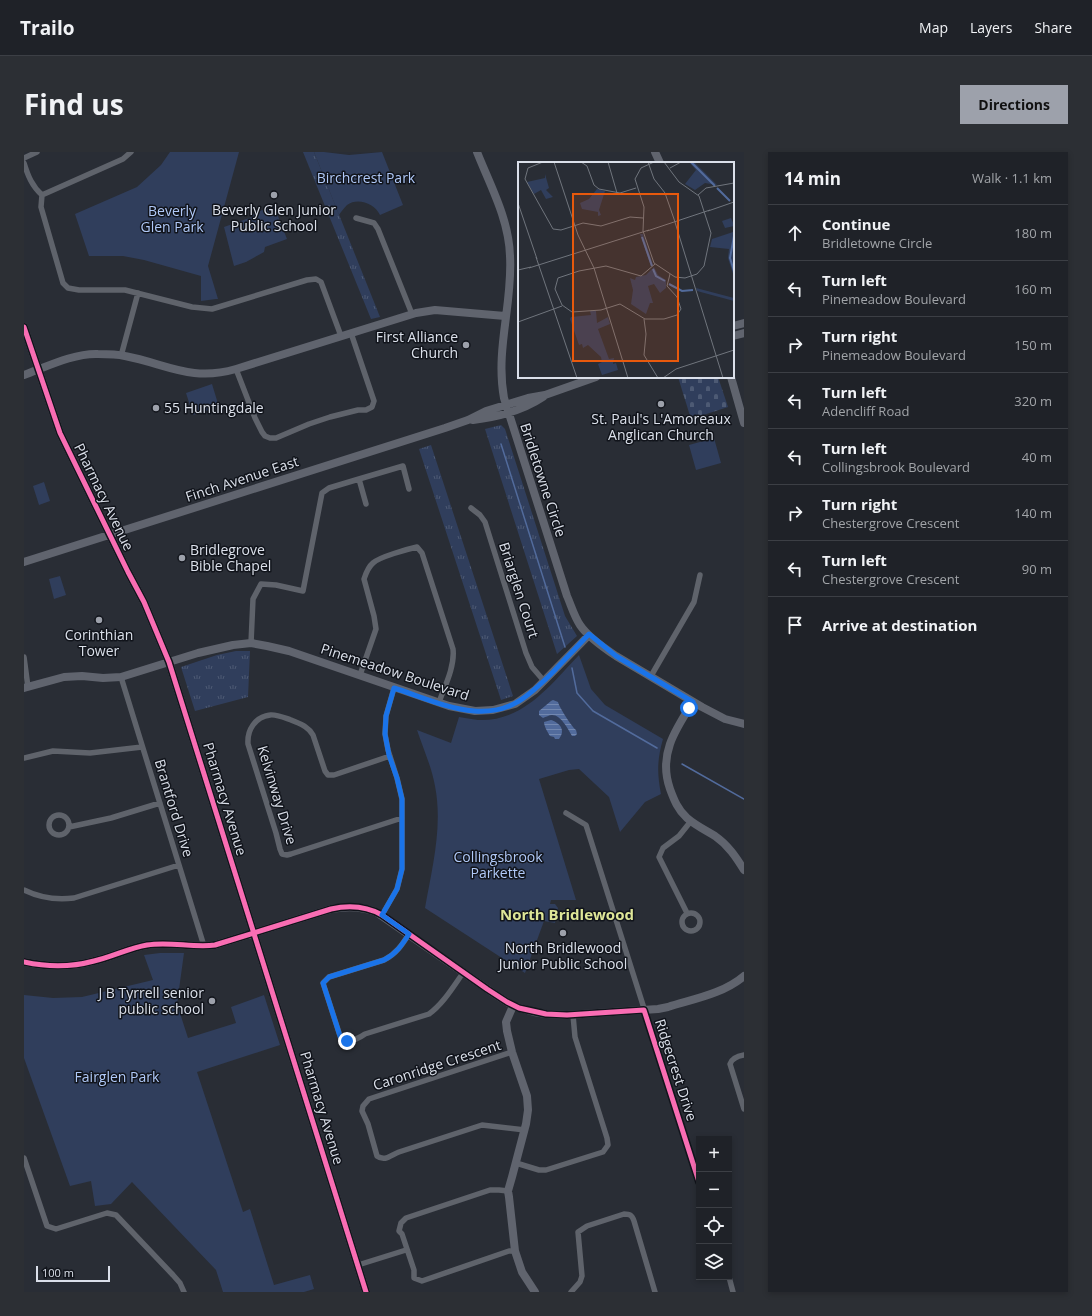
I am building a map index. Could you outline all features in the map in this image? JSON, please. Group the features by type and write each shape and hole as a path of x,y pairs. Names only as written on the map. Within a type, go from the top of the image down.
{"street":[{"path":"24,158 37,152"},
{"path":"42,195 124,158 131,152"},
{"name":"Bridletowne Circle","path":"477,152 502,214 509,240 510,281 505,316 501,368 502,385 506,405 567,596 580,626 616,656 693,702 725,719 744,724"},
{"path":"655,152 660,162"},
{"path":"24,163 30,181 35,189 42,195"},
{"path":"42,195 41,208 63,283 68,288 79,290 111,290 138,293 192,307 212,309 307,280 316,279 321,282 341,336"},
{"path":"356,218 369,221 378,229 412,314"},
{"path":"121,356 138,293"},
{"path":"24,375 84,355 96,354 121,356 187,373 216,373 236,369 412,314 435,310 505,316"},
{"path":"734,326 744,323"},
{"name":"Pharmacy Avenue","path":"24,327 60,433 109,535 144,602 169,662 366,1292"},
{"path":"236,369 259,427 265,436 270,438 276,438 330,417 358,410 366,410 372,407 374,401 351,333"},
{"path":"734,336 744,333"},
{"name":"Finch Avenue East","path":"468,420 508,414 534,403 545,396 593,378"},
{"path":"731,378 744,423"},
{"name":"Finch Avenue East","path":"24,562 468,420 486,411 528,398 545,396"},
{"path":"251,644 253,599 261,584 276,585 303,591 322,492 329,488 403,466 409,489"},
{"path":"359,479 366,504"},
{"name":"Briarglen Court","path":"471,508 480,515 485,522 526,653 532,667 544,681"},
{"path":"360,675 376,628 364,579 366,574 374,562 417,547 422,553 454,654 451,668 439,702"},
{"path":"651,676 694,602 700,575"},
{"name":"Pinemeadow Boulevard","path":"26,687 64,677 120,677 224,646 251,644 285,650 449,706 475,711 501,709 523,700 535,690 589,634"},
{"path":"24,657 26,687"},
{"name":"Brantford Drive","path":"120,677 204,946"},
{"path":"382,915 397,889 402,875 402,799 385,734 386,716 394,688"},
{"path":"693,702 670,744 665,768 667,780 673,799 683,814 691,822 725,844 736,856 744,870"},
{"name":"Kelvinway Drive","path":"390,756 334,775 328,775 325,772 313,735 303,725 281,717 270,715 256,721 250,729 248,737 248,744 282,854 287,855 402,818"},
{"path":"24,758 53,751 90,753 142,747"},
{"path":"69,827 111,818 160,803"},
{"name":"Ridgecrest Drive","path":"566,813 586,825 696,1173"},
{"path":"687,913 659,857 663,848 680,836 691,822"},
{"path":"24,890 35,895 51,898 74,898 179,865"},
{"path":"24,962 49,966 72,965 95,961 149,945 204,946 219,944 339,907 349,906 365,908 382,915 493,994 513,1006 534,1012 573,1015 668,1007 723,990 744,976"},
{"path":"409,934 396,953 390,957 329,977 323,983 342,1039 347,1041 356,1039 365,1034 429,1014 440,1004 463,973"},
{"path":"513,1006 508,1017 506,1027 512,1052 525,1091 528,1103 528,1115 508,1192 515,1251 522,1272 535,1292"},
{"path":"516,1163 539,1170 546,1170 603,1152 608,1145 575,1037 573,1015"},
{"name":"Caronridge Crescent","path":"512,1052 369,1099 363,1106 362,1111 368,1124 377,1156 382,1159 386,1159 399,1152 482,1125 525,1130"},
{"path":"744,1055 736,1057 730,1061 730,1064 744,1109"},
{"path":"24,1158 46,1226 56,1229 107,1213 116,1215 173,1275 180,1283 184,1292"},
{"path":"508,1192 490,1190 406,1218 401,1223 399,1231 402,1234 406,1250 414,1270 414,1278 422,1281 509,1251 515,1251"},
{"path":"571,1292 580,1282 582,1276 578,1232 587,1226 624,1214 629,1214 633,1216 655,1292"},
{"path":"358,1265 406,1250"},
{"path":"729,1280 733,1292"}],"green space":[{"name":"Beverly Glen Park","path":"170,152 239,152 208,266 218,299 201,301 201,276 144,260 123,256 89,256 75,214 137,187 161,165"},
{"path":"303,152 314,152 380,317 371,319"},
{"name":"Birchcrest Park","path":"314,152 349,155 382,152 403,205 380,215 378,211 370,205 356,202 347,205 339,215"},
{"path":"274,206 287,239 265,247 264,252 246,262 234,266 224,227 252,217 254,213"},
{"path":"678,378 718,378 728,407 691,419"},
{"path":"212,384 219,407 193,415 186,393"},
{"path":"501,425 505,429 565,616 577,636 557,654 485,429"},
{"path":"714,438 721,463 696,470 689,445"},
{"path":"431,445 513,696 501,700 419,449"},
{"path":"44,482 50,501 39,505 33,486"},
{"path":"60,576 66,595 54,599 49,579"},
{"path":"236,651 250,651 248,697 195,711 181,667 217,655"},
{"name":"Collingsbrook Parkette","path":"579,655 591,689 605,705 663,739 658,766 661,794 645,802 620,832 609,797 579,769 569,770 539,779 576,900 551,900 550,904 555,904 558,908 555,923 544,921 525,973 425,908 436,847 438,817 432,772 417,730 451,743 459,717 478,720 494,719 509,715 523,708 547,689"},
{"name":"Fairglen Park","path":"184,953 177,1004 188,1038 236,1023 231,1007 264,995 280,1045 197,1072 243,1212 250,1209 274,1285 310,1275 314,1289 304,1292 223,1292 216,1270 132,1182 111,1204 95,1206 91,1181 70,1186 24,1058 24,995 53,998 82,997 153,980 144,955"}],"shaded area":[{"path":"553,700 558,702 566,717 576,730 577,734 575,736 572,736 564,723 558,717 552,715 543,718 539,715 539,711"},
{"path":"551,720 561,727 562,733 559,739 555,739 554,737 550,736 545,727 544,722"}],"waterway":[{"path":"501,444 565,647"},
{"path":"572,668 577,693 593,711 657,748"},
{"path":"682,764 744,799"}],"cycle path":[{"path":"24,327 60,433 144,602 169,662 366,1292"},
{"path":"24,962 42,965 68,965 86,963 147,945 215,945 331,909 344,907 364,908 382,915 487,989 519,1008 546,1014 567,1015 644,1010 696,1173"}],"place":[{"name":"Beverly Glen Junior Public School","path":"274,195"},
{"name":"First Alliance Church","path":"466,345"},
{"name":"St. Paul's L'Amoreaux Anglican Church","path":"661,404"},
{"name":"55 Huntingdale","path":"156,408"},
{"name":"Bridlegrove Bible Chapel","path":"182,558"},
{"name":"Corinthian Tower","path":"99,620"},
{"name":"North Bridlewood Junior Public School","path":"563,933"},
{"name":"J B Tyrrell senior public school","path":"212,1001"}],"district":[{"name":"North Bridlewood","path":"567,915"}],"route":[{"path":"347,1041 342,1039 340,1036 328,996 323,987 323,983 329,977 339,975 390,957 396,953 409,934 382,915 397,889 402,875 402,799 389,755 385,734 386,716 394,688 446,705 467,710 475,711 501,709 523,700 531,694 589,634 604,648 616,656 693,702 689,708"}]}
